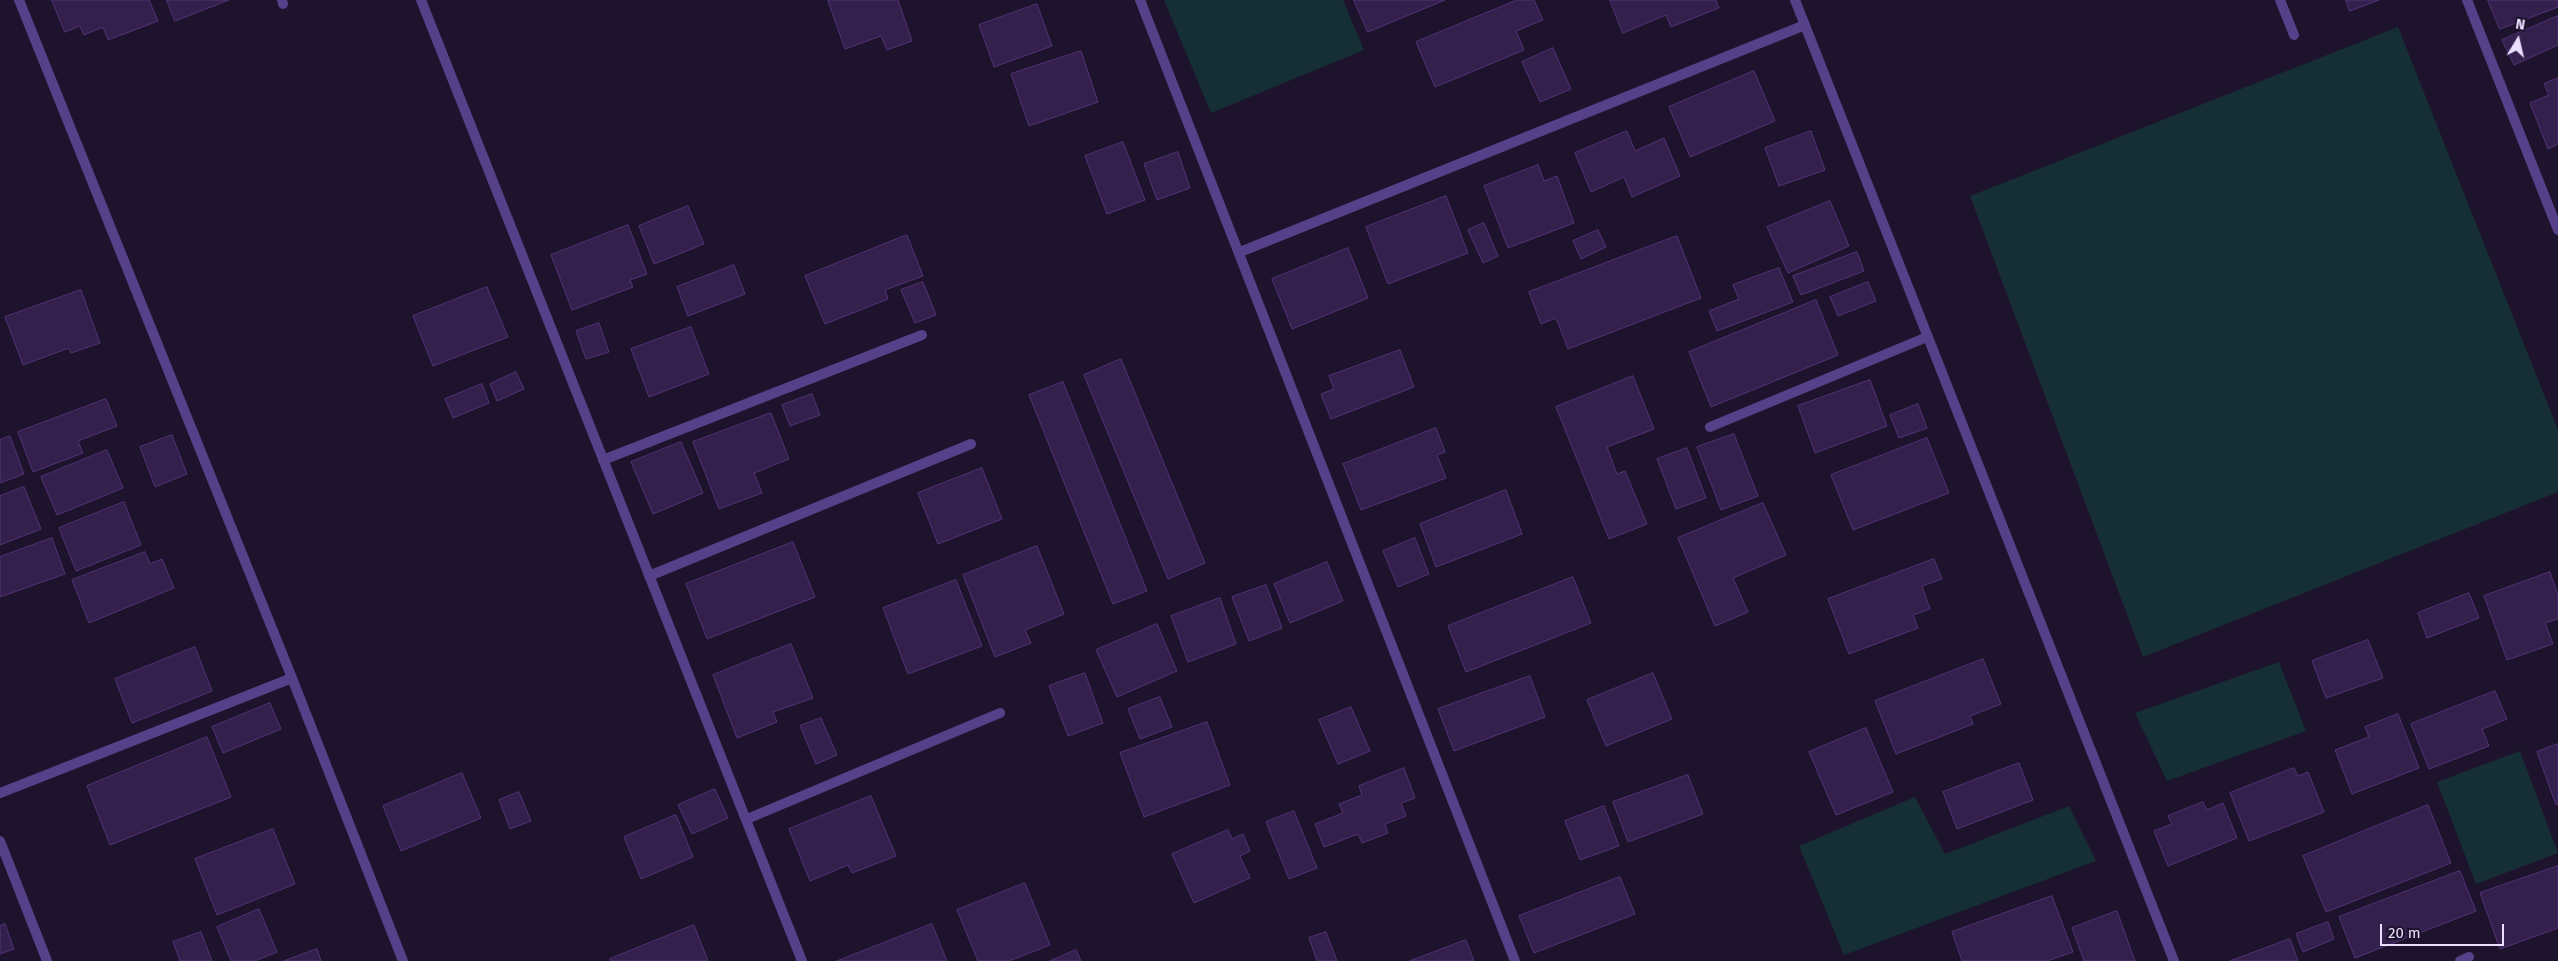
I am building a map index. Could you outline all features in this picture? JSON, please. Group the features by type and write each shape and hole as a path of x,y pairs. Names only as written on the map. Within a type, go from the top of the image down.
{"street":[{"path":"19,0 292,678 403,961"},
{"path":"421,0 802,961"},
{"path":"1140,0 1240,252 1515,961"},
{"path":"1795,0 2174,961"},
{"path":"2280,0 2294,35"},
{"path":"2467,0 2558,230"},
{"path":"1240,252 1805,25"},
{"path":"603,460 922,335"},
{"path":"1710,426 1927,337"},
{"path":"649,576 971,444"},
{"path":"0,793 292,678"},
{"path":"747,819 1000,713"},
{"path":"0,841 48,961"}],"shaded area":[{"path":"1164,0 1343,0 1364,50 1211,113"},
{"path":"2398,27 2558,430 2558,492 2143,657 1970,196"},
{"path":"2279,662 2306,731 2167,781 2135,713"},
{"path":"2520,751 2558,853 2476,884 2437,782"},
{"path":"1915,797 1945,854 2069,806 2096,861 1844,955 1799,846"}],"building":[{"path":"52,0 149,0 158,21 108,40 103,27 84,35 80,26 65,32"},
{"path":"167,0 229,0 175,21"},
{"path":"898,0 912,41 887,50 881,36 845,49 828,1"},
{"path":"1354,0 1445,0 1368,32"},
{"path":"1517,0 1534,0 1543,20 1516,31 1524,50 1435,87 1416,42"},
{"path":"1610,0 1716,0 1719,8 1671,27 1666,15 1623,33"},
{"path":"2346,0 2379,0 2350,11"},
{"path":"2488,0 2558,0 2558,7 2500,29"},
{"path":"1037,4 1052,46 994,67 979,25"},
{"path":"2558,16 2558,45 2514,65 2502,40"},
{"path":"1553,48 1571,89 1540,102 1522,62"},
{"path":"1081,51 1098,102 1029,126 1011,74"},
{"path":"1754,71 1775,121 1690,157 1669,107"},
{"path":"2558,78 2558,144 2548,149 2530,103 2549,95 2544,84"},
{"path":"1627,131 1635,151 1664,138 1680,176 1632,197 1624,177 1591,192 1575,153"},
{"path":"1811,131 1825,170 1779,186 1765,148"},
{"path":"1123,142 1145,200 1107,214 1085,156"},
{"path":"1178,152 1190,188 1157,200 1144,164"},
{"path":"1538,165 1544,181 1557,176 1574,223 1508,248 1484,186"},
{"path":"1446,196 1468,253 1388,284 1366,227"},
{"path":"1830,201 1849,246 1788,273 1767,227"},
{"path":"688,206 704,244 654,264 639,226"},
{"path":"1484,223 1498,256 1483,263 1468,230"},
{"path":"628,225 647,274 630,280 633,287 572,310 551,255"},
{"path":"1598,230 1606,247 1581,259 1573,241"},
{"path":"907,235 923,276 885,290 888,299 825,324 805,276"},
{"path":"1677,236 1701,298 1568,349 1556,318 1541,324 1529,292"},
{"path":"1348,248 1368,298 1292,329 1272,279"},
{"path":"1857,252 1864,271 1801,295 1793,276"},
{"path":"734,265 745,294 688,316 677,287"},
{"path":"1779,268 1793,302 1717,331 1709,311 1739,299 1733,285"},
{"path":"923,282 936,315 915,323 901,290"},
{"path":"1868,282 1876,301 1838,316 1830,297"},
{"path":"487,287 508,337 433,366 413,316"},
{"path":"81,290 100,343 71,353 69,348 23,365 5,317"},
{"path":"1816,300 1838,355 1711,407 1689,352"},
{"path":"599,323 609,352 586,359 576,331"},
{"path":"691,327 709,374 649,397 631,349"},
{"path":"1400,350 1414,387 1331,419 1321,394 1334,389 1329,376"},
{"path":"1121,359 1205,563 1168,579 1084,375"},
{"path":"516,372 524,389 497,401 490,384"},
{"path":"1633,376 1654,429 1607,447 1617,474 1625,471 1647,524 1609,539 1556,407"},
{"path":"1870,380 1887,426 1815,453 1798,406"},
{"path":"1063,382 1147,591 1113,604 1029,395"},
{"path":"482,384 489,403 453,418 445,399"},
{"path":"812,394 820,415 790,426 782,405"},
{"path":"106,399 117,426 78,441 83,453 33,472 18,432"},
{"path":"1918,404 1927,428 1899,438 1890,415"},
{"path":"771,413 789,459 754,473 762,493 719,509 693,442"},
{"path":"1436,428 1445,452 1437,455 1446,478 1361,510 1343,464"},
{"path":"1734,434 1758,496 1721,510 1697,447"},
{"path":"172,435 187,474 155,487 140,447"},
{"path":"10,436 24,474 0,483 0,440"},
{"path":"1927,438 1949,493 1853,530 1831,475"},
{"path":"681,442 703,493 653,514 631,462"},
{"path":"1687,448 1706,498 1676,509 1657,459"},
{"path":"107,450 123,488 57,515 41,477"},
{"path":"982,468 1002,519 938,544 918,493"},
{"path":"24,487 41,529 0,545 0,496"},
{"path":"1506,490 1522,534 1436,567 1420,524"},
{"path":"124,502 141,545 76,571 59,528"},
{"path":"1763,503 1786,555 1733,578 1748,612 1715,626 1678,538"},
{"path":"52,538 65,574 0,597 0,557"},
{"path":"1415,538 1429,574 1398,587 1383,551"},
{"path":"793,542 815,597 707,639 686,584"},
{"path":"1037,546 1064,614 1025,630 1031,643 995,657 963,575"},
{"path":"145,552 150,564 162,559 174,588 89,623 72,580"},
{"path":"1934,559 1942,579 1922,586 1930,609 1913,615 1918,628 1849,654 1828,599"},
{"path":"1327,562 1343,601 1290,623 1274,584"},
{"path":"2550,572 2558,595 2558,619 2545,623 2553,644 2507,660 2484,596"},
{"path":"1573,577 1591,623 1466,672 1448,626"},
{"path":"956,580 982,646 908,674 883,608"},
{"path":"1266,585 1282,628 1249,641 1232,597"},
{"path":"2469,593 2479,618 2427,638 2418,613"},
{"path":"1220,598 1236,644 1188,662 1171,616"},
{"path":"1157,624 1177,671 1117,697 1096,650"},
{"path":"2368,640 2383,678 2326,698 2312,661"},
{"path":"791,644 813,698 773,712 777,722 737,738 713,675"},
{"path":"195,647 212,691 132,723 115,679"},
{"path":"1983,659 2001,704 1970,716 1973,724 1896,754 1875,701"},
{"path":"1085,673 1103,723 1068,736 1049,686"},
{"path":"1653,673 1672,719 1606,746 1587,700"},
{"path":"1530,676 1545,717 1454,751 1438,709"},
{"path":"2495,691 2507,719 2482,729 2489,746 2429,769 2411,724"},
{"path":"1160,697 1172,727 1140,739 1128,709"},
{"path":"270,703 281,729 223,753 212,727"},
{"path":"1351,707 1370,751 1338,764 1319,720"},
{"path":"2398,714 2419,768 2352,794 2335,750 2369,737 2365,727"},
{"path":"821,718 837,755 816,764 800,726"},
{"path":"1207,722 1230,785 1144,817 1120,753"},
{"path":"1866,728 1893,792 1836,815 1809,752"},
{"path":"207,737 231,797 110,845 87,786"},
{"path":"2558,744 2558,804 2556,805 2537,752"},
{"path":"2019,763 2033,800 1957,829 1943,792"},
{"path":"1404,768 1415,798 1401,803 1406,816 1385,824 1388,833 1362,843 1358,834 1324,847 1315,824 1343,813 1339,804 1362,795 1359,786"},
{"path":"2294,768 2298,776 2308,772 2324,812 2249,841 2230,793"},
{"path":"462,773 481,818 401,851 383,806"},
{"path":"1688,775 1703,814 1628,842 1613,802"},
{"path":"715,789 728,818 692,834 678,805"},
{"path":"519,792 531,821 510,829 499,800"},
{"path":"871,796 896,856 852,873 848,865 810,881 789,829"},
{"path":"2203,802 2207,810 2223,803 2237,838 2168,866 2154,831 2172,824 2168,816"},
{"path":"2428,805 2451,863 2326,912 2303,856"},
{"path":"1604,806 1619,846 1580,860 1565,821"},
{"path":"1294,811 1317,868 1289,879 1266,822"},
{"path":"676,815 693,857 641,879 624,837"},
{"path":"273,829 295,884 217,915 195,859"},
{"path":"1228,830 1232,839 1243,834 1250,851 1240,856 1250,878 1194,903 1172,854"},
{"path":"2558,866 2558,928 2500,949 2480,893"},
{"path":"2460,871 2476,911 2355,958 2339,917"},
{"path":"1620,877 1635,914 1534,953 1519,916"},
{"path":"1025,883 1050,945 1009,961 978,961 957,910"},
{"path":"2052,896 2073,952 2047,961 1962,961 1952,932"},
{"path":"259,909 277,952 255,961 231,961 217,927"},
{"path":"2117,911 2135,961 2084,961 2072,928"},
{"path":"2328,922 2334,939 2303,952 2296,934"},
{"path":"5,924 14,949 0,954 0,926"},
{"path":"932,924 947,961 837,961"},
{"path":"694,925 708,961 611,961 610,959"},
{"path":"201,932 212,961 180,961 173,942"},
{"path":"1326,932 1337,961 1317,961 1309,938"},
{"path":"2290,939 2298,961 2230,961"},
{"path":"1466,940 1474,961 1410,961"},
{"path":"317,949 321,961 284,961"},
{"path":"1076,950 1081,961 1050,961"}]}
